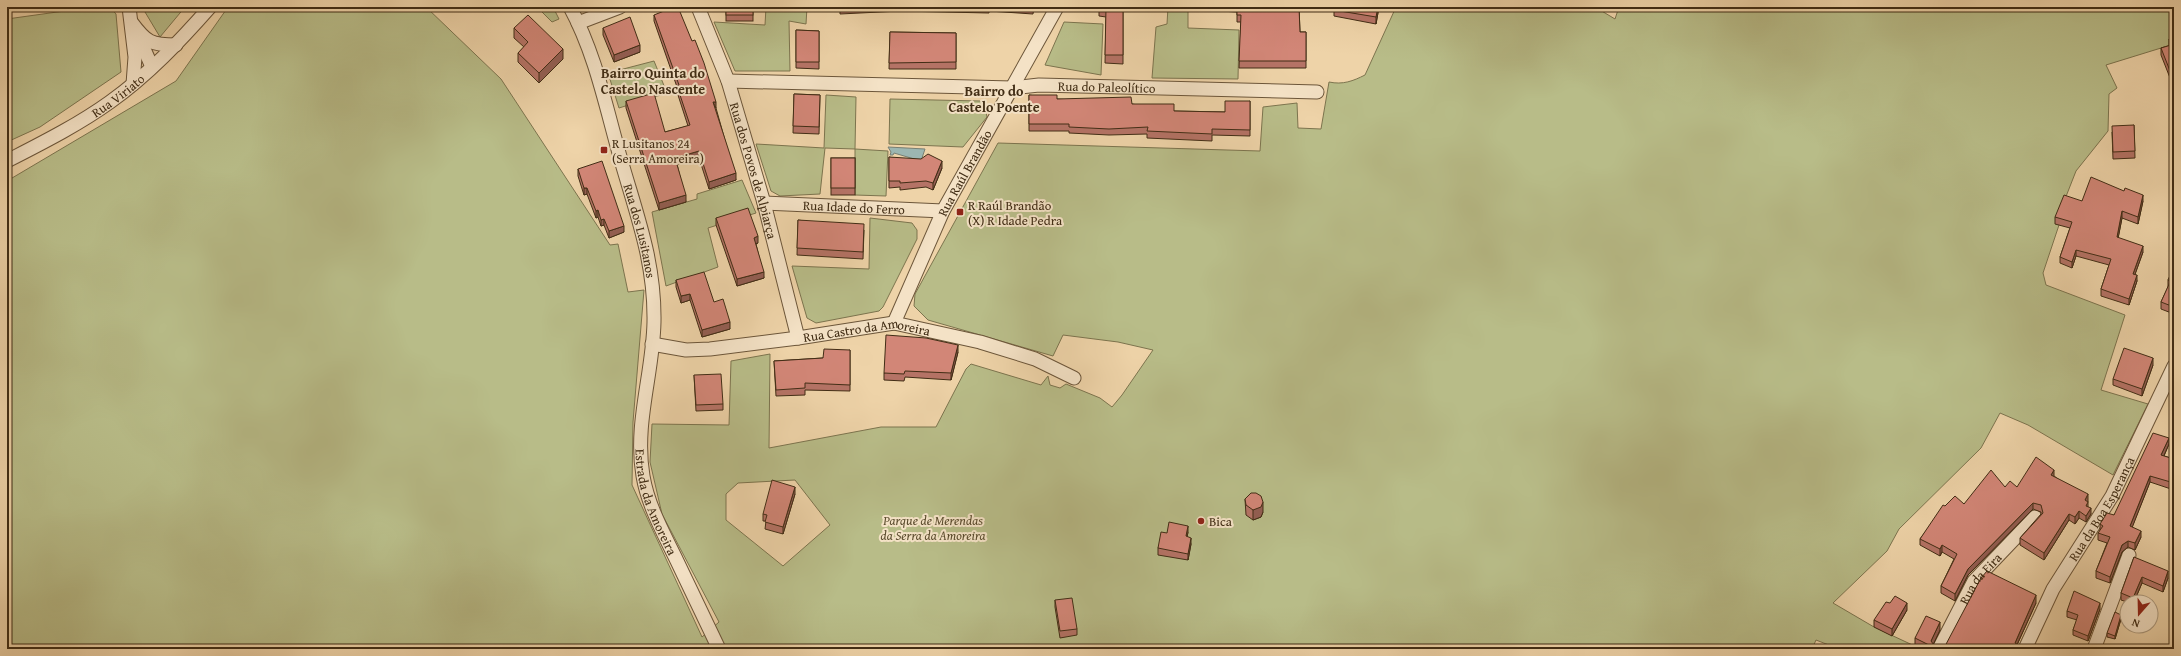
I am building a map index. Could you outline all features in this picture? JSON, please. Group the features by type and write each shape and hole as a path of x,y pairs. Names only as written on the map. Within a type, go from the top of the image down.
{"street":[{"path":"129,7 132,22 134,57 133,84"},
{"name":"Rua Viriato","path":"7,161 56,136 110,102 133,84 176,45 210,7"},
{"name":"Rua dos Lusitanos","path":"570,7 578,22 596,70 646,244 653,279 654,322 652,344"},
{"path":"578,22 620,7"},
{"name":"Rua dos Povos de Alpiarça","path":"698,7 728,81 764,203 798,338"},
{"name":"Rua Raúl Brandão","path":"894,323 943,211 1057,7"},
{"path":"132,22 147,40 155,44 176,45"},
{"path":"132,22 152,67"},
{"name":"Rua do Paleolítico","path":"728,81 1012,88 1039,84 1317,92"},
{"name":"Rua Idade do Ferro","path":"764,203 943,211"},
{"name":"Rua Castro da Amoreira","path":"652,344 696,350 798,338 894,323 980,342 1035,359 1074,378"},
{"name":"Estrada da Amoreira","path":"652,344 641,429 642,463 645,485 664,535 719,649"},
{"name":"Rua da Boa Esperança","path":"2025,649 2053,589 2112,496 2174,366"},
{"name":"Rua da Eira","path":"1939,649 1974,581 2035,517"},
{"path":"2094,649 2129,555"}],"green space":[{"path":"93,7 110,7 116,14 121,72 40,127 7,142 7,19"},
{"path":"142,7 185,7 160,37"},
{"name":"Parque de Merendas da Serra da Amoreira","path":"228,7 426,7 501,79 610,245 618,244 628,292 644,290 633,422 632,485 702,637 719,622 662,514 650,462 652,424 729,425 731,361 770,354 769,448 881,427 936,427 966,369 971,364 1041,385 1048,376 1050,385 1060,388 1066,384 1100,398 1112,407 1153,350 1118,342 1063,335 1053,356 928,320 914,306 915,294 998,143 1260,151 1263,107 1297,103 1298,128 1321,129 1329,82 1348,82 1365,75 1396,7 1595,7 1615,19 1619,7 2174,7 2174,44 2106,65 2117,88 2109,94 2108,131 2076,171 2056,222 2059,225 2043,273 2046,285 2125,315 2101,390 2148,404 2113,475 2028,425 2000,413 1981,448 1899,529 1887,551 1833,603 1874,627 1921,649 1839,649 1816,640 1812,649 7,649 7,181 176,81","holes":["795,480 830,525 783,566 726,520 726,494 738,483"]},
{"path":"537,7 553,7 559,19 552,22"},
{"path":"766,7 807,7 806,24 789,21 790,71 735,71 714,22 765,25"},
{"path":"1168,7 1188,7 1188,28 1239,30 1238,79 1152,78 1156,27 1167,24"},
{"path":"1064,22 1103,24 1101,75 1045,65"},
{"path":"654,61 667,93 619,108 608,73"},
{"path":"826,95 856,97 855,149 825,148 820,194 780,196 771,191 756,144 824,148"},
{"path":"890,99 980,101 985,106 987,117 963,147 889,144"},
{"path":"855,149 888,151 886,196 855,195"},
{"path":"742,180 756,213 708,228 718,267 666,286 652,212 697,199 697,194"},
{"path":"870,218 912,223 917,230 917,239 883,307 879,311 816,323 807,318 792,266 869,269"}],"water":[{"path":"888,147 925,149 921,161 894,153 893,155 890,155 891,152"}],"building":[{"path":"674,7 678,7 692,41 695,40 704,63 716,102 713,102 736,173 709,182 699,151 675,158 686,195 659,203 626,101 654,93 665,132 690,125 677,86 679,85 654,15"},
{"path":"726,7 753,7 753,15 726,15"},
{"path":"1099,7 1123,7 1123,55 1105,55 1106,8"},
{"path":"1237,7 1299,7 1300,32 1306,32 1306,61 1239,61 1241,15 1237,15"},
{"path":"1334,7 1378,7 1376,17 1334,10"},
{"path":"528,15 563,49 539,73 518,53 528,42 514,28"},
{"path":"630,17 640,45 614,55 603,28"},
{"path":"796,30 819,31 819,62 796,62"},
{"path":"890,32 956,33 956,62 889,63"},
{"path":"2174,37 2174,81 2161,48 2171,45 2169,39"},
{"path":"794,94 820,95 819,127 793,126"},
{"path":"1029,95 1057,95 1057,99 1131,97 1132,104 1174,104 1174,111 1225,112 1225,101 1250,101 1250,130 1212,129 1212,134 1147,131 1148,127 1109,129 1069,127 1069,124 1029,124"},
{"path":"2134,125 2135,151 2113,152 2112,126"},
{"path":"928,154 942,161 933,183 926,181 900,183 900,181 889,181 889,157 921,159"},
{"path":"831,158 855,158 855,188 831,188"},
{"path":"602,161 624,226 609,231 604,219 601,220 598,210 596,211 587,188 584,188 578,169"},
{"path":"2091,177 2124,191 2125,188 2143,195 2138,217 2122,211 2117,237 2143,246 2133,274 2137,275 2129,299 2101,289 2111,259 2076,250 2072,262 2060,257 2072,222 2055,217 2064,195 2082,201"},
{"path":"748,208 758,236 754,238 764,272 737,279 716,218"},
{"path":"798,220 864,224 863,252 797,248"},
{"path":"2174,268 2174,307 2161,302 2170,282 2168,280"},
{"path":"704,272 714,302 723,299 730,322 702,330 690,294 681,296 676,280"},
{"path":"886,335 926,338 958,345 951,373 905,371 904,374 884,373"},
{"path":"2124,348 2153,358 2142,389 2113,379"},
{"path":"824,349 850,350 850,385 805,383 805,388 776,390 774,361 823,358"},
{"path":"721,374 723,404 696,405 694,375"},
{"path":"2153,433 2169,438 2161,455 2174,459 2174,483 2150,476 2130,526 2141,531 2135,543 2128,541 2122,545 2110,577 2096,571 2110,537 2098,533 2103,526 2100,524 2107,513 2114,515"},
{"path":"2036,457 2054,470 2051,475 2088,494 2085,500 2088,502 2086,506 2091,508 2086,516 2079,511 2075,517 2069,514 2044,553 2020,538 2043,513 2041,505 2033,503 1968,569 1955,594 1941,586 1957,554 1942,545 1940,549 1920,539 1943,505 1945,506 1955,496 1964,504 1991,470 2005,487 2010,481 2017,487"},
{"path":"772,480 795,487 783,527 765,522 767,515 763,514"},
{"path":"1251,493 1256,493 1261,496 1263,502 1261,507 1253,510 1246,505 1245,499"},
{"path":"1169,522 1188,526 1186,536 1191,538 1188,554 1158,548 1161,532 1167,533"},
{"path":"2134,557 2168,571 2163,586 2142,577 2135,594 2121,593"},
{"path":"1987,571 2036,595 2015,643 2026,649 1937,649 1915,638 1926,616 1940,622 1931,641 1936,648 1944,648 1981,578"},
{"path":"2074,591 2100,603 2088,636 2073,630 2078,615 2067,611"},
{"path":"1895,596 1907,603 1892,629 1874,620 1886,602 1890,603"},
{"path":"1072,598 1077,629 1060,631 1055,600"},
{"path":"2115,612 2119,614 2119,622 2115,636 2107,633"},
{"path":"2033,646 2038,649 2031,649"}],"place":[{"name":"R Lusitanos 24 (Serra Amoreira)","path":"604,150"},
{"name":"R Raúl Brandão (X) R Idade Pedra","path":"960,212"},
{"name":"Bica","path":"1201,521"}],"district":[{"name":"Bairro Quinta do Castelo Nascente","path":"653,82"},
{"name":"Bairro do Castelo Poente","path":"994,100"}]}
